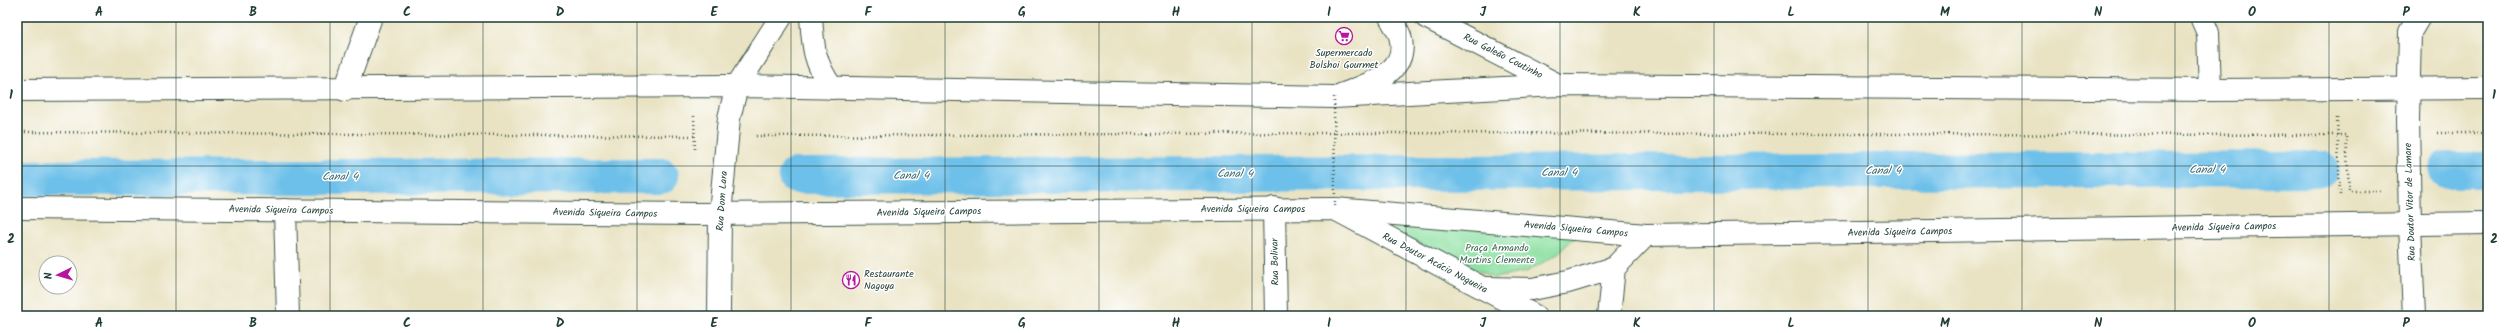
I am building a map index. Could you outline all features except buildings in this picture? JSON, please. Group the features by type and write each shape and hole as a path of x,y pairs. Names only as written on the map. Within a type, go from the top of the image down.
{"main road":[{"path":"345,90 371,17"},
{"name":"Rua Dom Lara","path":"719,316 720,210 729,118 737,86 781,17"},
{"path":"812,17 813,52 821,74 832,88"},
{"path":"1334,97 1374,82 1390,72 1401,53 1400,37 1390,17"},
{"name":"Rua Galeão Coutinho","path":"1426,17 1558,85"},
{"path":"2201,17 2208,33 2210,90"},
{"name":"Rua Doutor Vitor de Lamare","path":"2414,316 2408,192 2408,120 2410,32 2419,17"},
{"path":"17,90 345,90 737,86 1334,97 1558,85 2210,90 2488,88"},
{"name":"Avenida Siqueira Campos","path":"17,208 285,210 1335,209 1646,235 2488,223"},
{"name":"Rua Bolivar","path":"1274,208 1276,316"},
{"name":"Rua Doutor Acácio Nogueira","path":"1335,209 1535,316"},
{"path":"285,210 288,316"},
{"path":"1483,288 1532,289 1568,282 1614,268 1646,235"},
{"path":"1609,316 1614,268"}],"path":[{"path":"2336,89 2341,226"},
{"path":"1334,97 1335,209"},
{"path":"17,132 702,136"},
{"path":"765,136 1334,133 2346,135"},
{"path":"2430,133 2488,133"}],"green space":[{"name":"Praça Armando Martins Clemente","path":"1380,226 1580,232 1556,255 1526,272 1494,278"}],"waterway":[{"name":"Canal 4","path":"796,176 2321,169"},
{"name":"Canal 4","path":"2446,170 2488,170"},
{"name":"Canal 4","path":"20,178 661,176"}],"place":[{"name":"Supermercado Bolshoi Gourmet","path":"1344,36"},
{"name":"Restaurante Nagoya","path":"851,280"}]}
